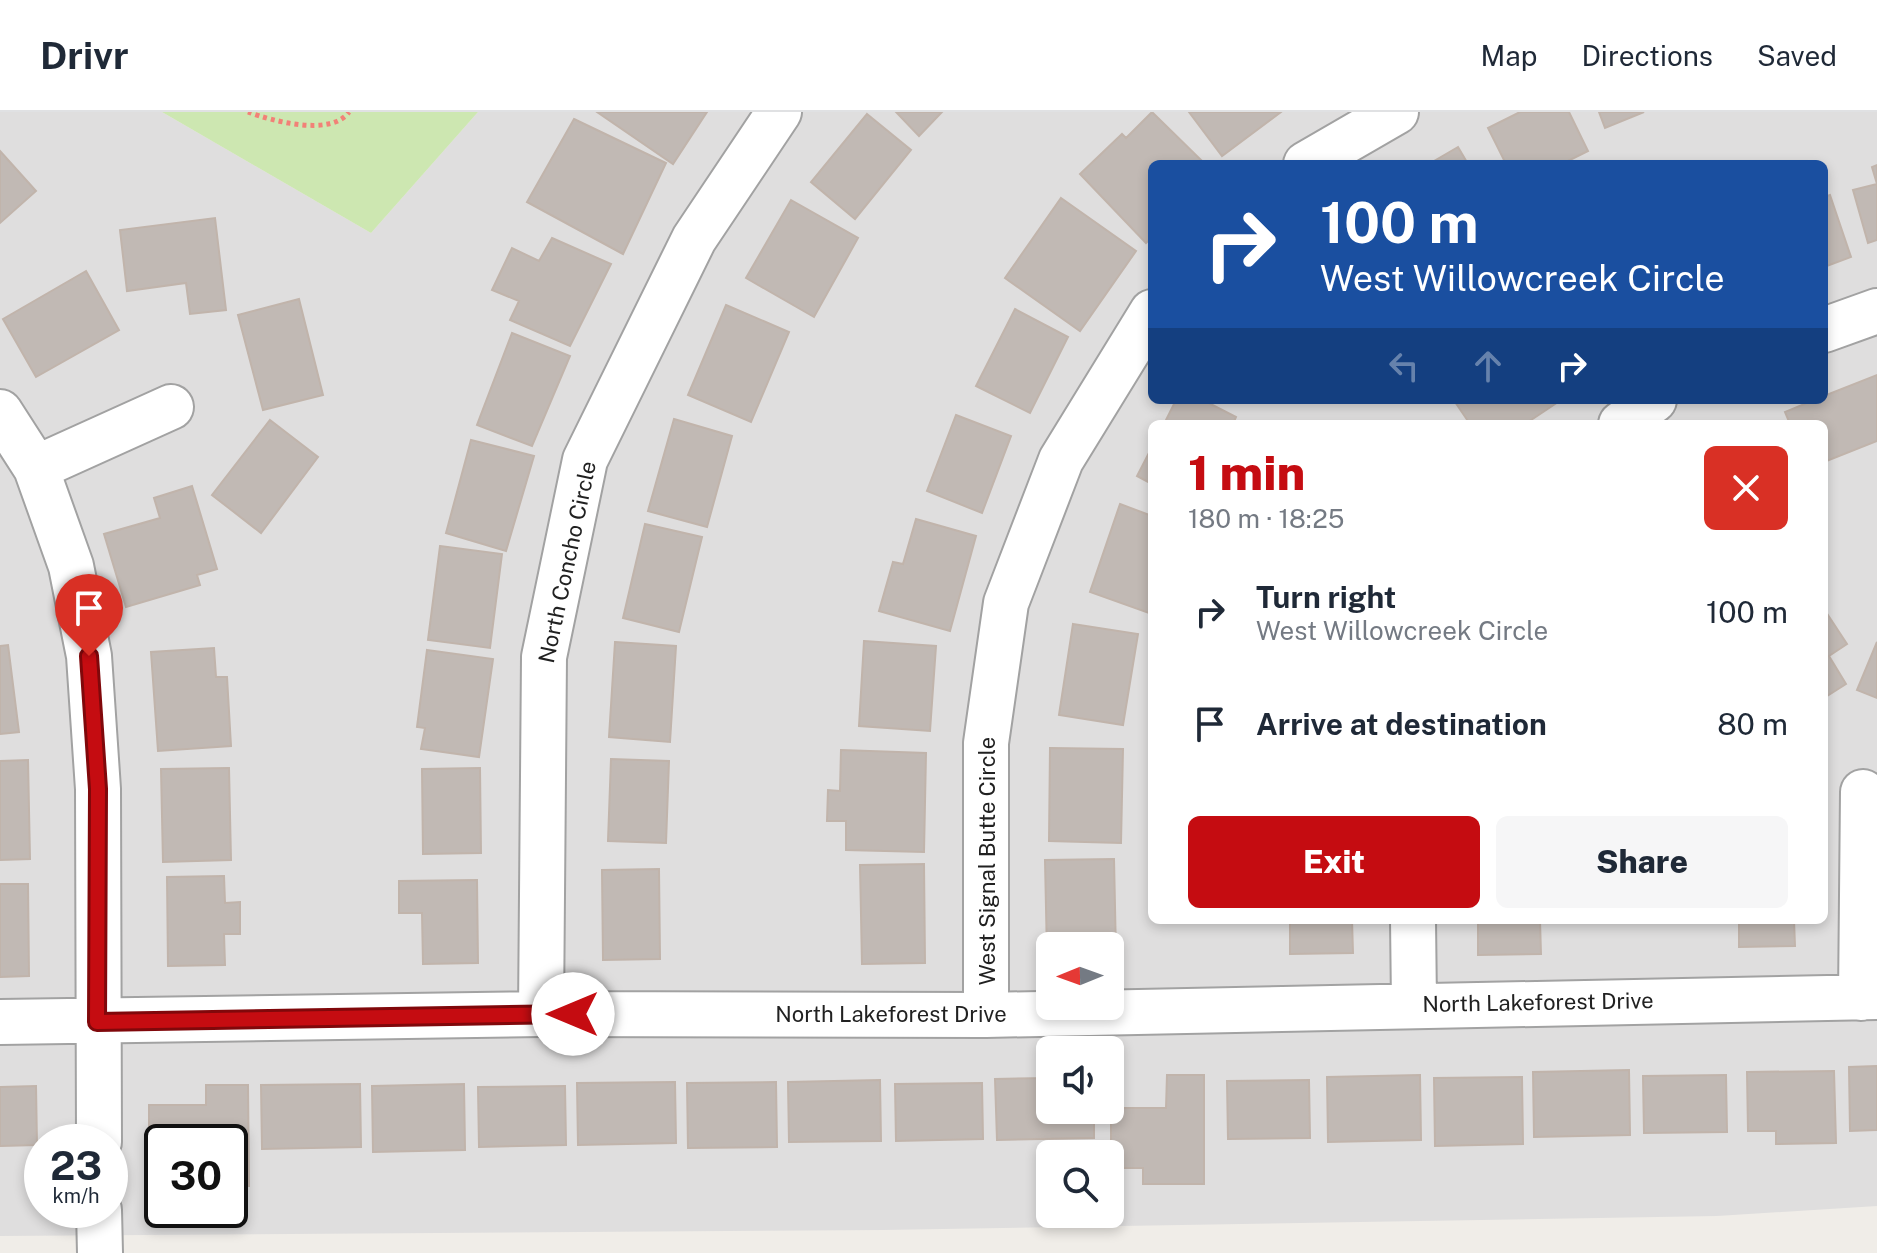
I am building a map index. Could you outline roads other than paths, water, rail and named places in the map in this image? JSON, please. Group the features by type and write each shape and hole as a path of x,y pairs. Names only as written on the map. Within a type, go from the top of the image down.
{"street":[{"name":"North Concho Circle","path":"541,1014 544,657 585,460 694,239 779,112"},
{"path":"1313,160 1396,112"},
{"path":"1828,329 1877,311"},
{"name":"West Signal Butte Circle","path":"986,1015 986,743 1006,603 1061,460 1148,319"},
{"path":"1626,420 1648,404"},
{"path":"36,468 171,407"},
{"path":"0,412 36,468 71,566 89,656 98,789 99,1124"},
{"path":"1863,792 1869,997"},
{"path":"1413,924 1414,1004"},
{"name":"North Lakeforest Drive","path":"0,1022 541,1014 986,1015 1869,997"},
{"path":"99,1228 100,1253"}]}
